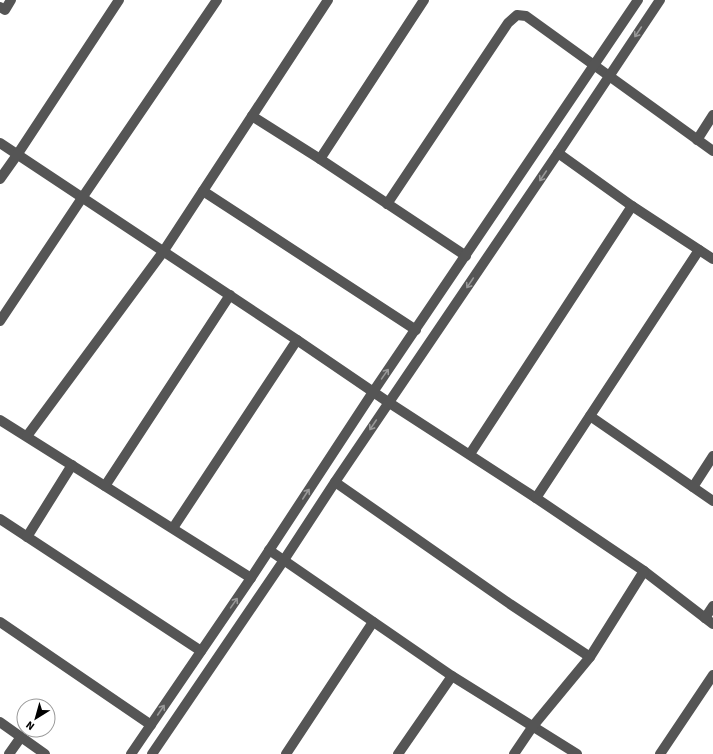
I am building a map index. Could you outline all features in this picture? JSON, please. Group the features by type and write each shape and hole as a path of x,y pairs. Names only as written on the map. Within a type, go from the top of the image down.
{"street":[{"path":"2,11 11,0"},
{"path":"0,179 119,0"},
{"path":"0,321 217,0"},
{"path":"320,159 424,0"},
{"path":"131,754 251,578 373,392 638,0"},
{"path":"152,754 660,0"},
{"path":"27,436 163,252 252,116 323,2"},
{"path":"388,204 508,23 517,15 526,16 713,150"},
{"path":"697,140 713,115"},
{"path":"252,116 320,159 466,256"},
{"path":"0,143 388,402 536,498 644,571 713,624"},
{"path":"558,153 632,206 713,259"},
{"path":"203,191 416,330"},
{"path":"470,454 632,206"},
{"path":"536,498 699,250"},
{"path":"105,486 230,296"},
{"path":"173,528 297,340"},
{"path":"590,416 713,501"},
{"path":"0,420 251,578"},
{"path":"693,487 713,456"},
{"path":"27,537 72,465"},
{"path":"335,482 510,604 590,657"},
{"path":"0,519 200,651"},
{"path":"269,550 452,676 577,754"},
{"path":"514,754 533,726 590,657 644,571"},
{"path":"705,618 713,606"},
{"path":"0,622 151,725"},
{"path":"286,754 373,622"},
{"path":"660,754 713,675"},
{"path":"398,754 452,676"},
{"path":"0,722 16,733"},
{"path":"9,754 20,738"},
{"path":"22,738 45,754"}]}
